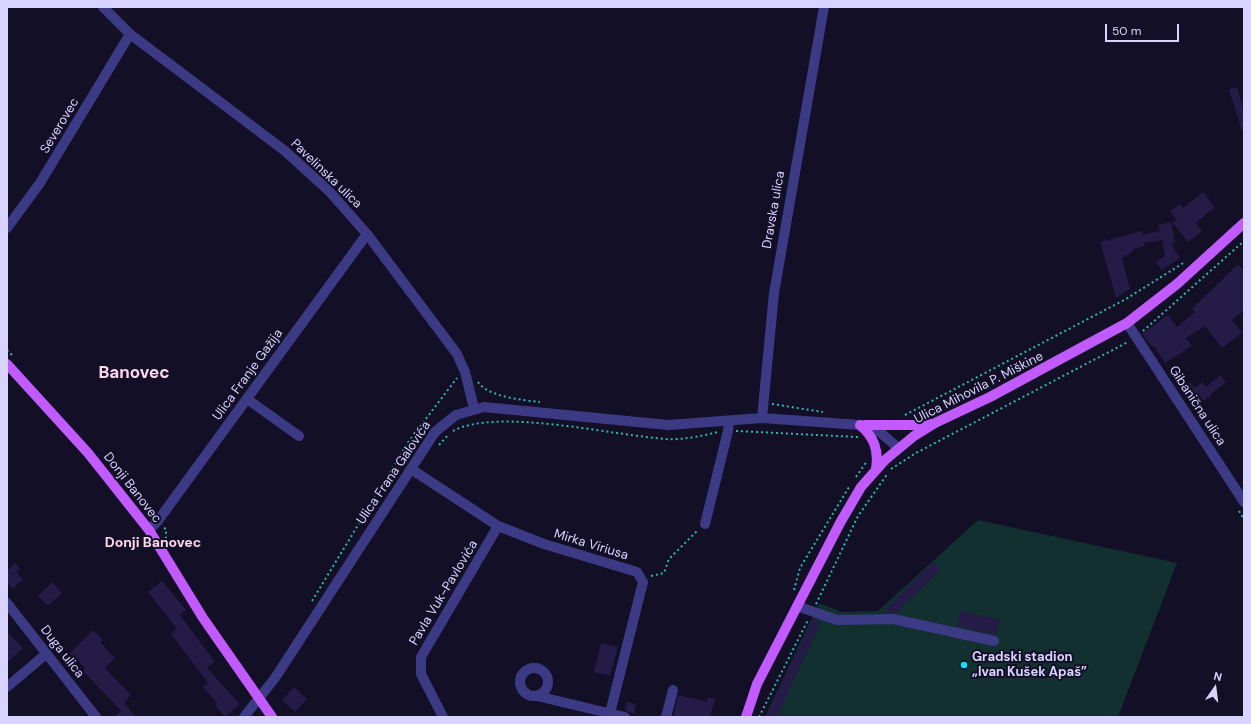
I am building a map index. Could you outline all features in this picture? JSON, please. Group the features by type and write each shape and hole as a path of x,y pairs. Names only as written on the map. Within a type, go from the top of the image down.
{"main road":[{"name":"Ulica Mihovila P. Miškine","path":"746,717 757,684 852,500 876,469 898,448 935,423 990,397 1127,323 1177,284 1244,223"},
{"name":"Donji Banovec","path":"7,364 88,453 149,530 203,618 272,717"},
{"path":"862,425 920,425 935,423"},
{"path":"862,425 876,446 878,455 876,469"}],"street":[{"name":"Pavelinska ulica","path":"103,7 130,34 285,151 329,191 367,234 457,354 465,372 474,408"},
{"name":"Dravska ulica","path":"762,418 774,293 824,7"},
{"name":"Severovec","path":"7,228 40,183 130,34"},
{"name":"Ulica Franje Gažija","path":"149,530 157,522 367,234"},
{"name":"Gibanična ulica","path":"1127,323 1244,502"},
{"path":"247,399 299,436"},
{"name":"Ulica Frana Galovića","path":"244,717 275,678 440,427 456,415 474,408 494,407 668,424 762,418 862,425 880,432 898,448"},
{"path":"705,524 728,431 729,421"},
{"name":"Mirka Viriusa","path":"411,469 498,526 544,544 637,572 641,576 643,582 609,715"},
{"name":"Pavla Vuk-Pavlovića","path":"443,717 421,674 421,657 498,526"},
{"name":"Duga ulica","path":"7,602 96,717"},
{"path":"797,606 837,620 893,619 994,640"},
{"path":"7,687 46,654"},
{"path":"666,717 673,690"},
{"path":"537,696 609,715 625,717"}],"path":[{"path":"759,717 858,516 891,470 916,453 1060,379 1136,336 1244,241"},
{"path":"899,425 900,418 1126,300 1189,260"},
{"path":"309,606 409,441 458,376"},
{"path":"475,378 483,388 494,393 542,402"},
{"path":"435,450 453,431 461,427 479,423 534,423 668,439 700,436 724,430"},
{"path":"733,431 848,436 864,439"},
{"path":"856,477 869,458 871,450 876,446"},
{"path":"792,594 800,568 851,484"},
{"path":"648,576 664,573 669,559 705,524"}],"green space":[{"name":"Gradski stadion „Ivan Kušek Apaš”","path":"978,520 1177,563 1118,717 765,717 819,603 842,612 878,611"}],"building":[{"path":"1237,87 1244,111 1244,131 1242,131 1229,89"},
{"path":"1203,192 1215,207 1196,223 1202,231 1188,242 1172,222 1177,221 1170,211 1180,204 1183,208"},
{"path":"1171,222 1175,243 1171,244 1180,258 1162,270 1156,262 1165,256 1162,240 1144,243 1145,246 1133,249 1134,251 1122,258 1130,289 1116,298 1100,242 1142,231 1142,235 1160,231 1158,225"},
{"path":"1238,264 1244,271 1244,310 1232,320 1242,333 1222,348 1205,326 1186,338 1192,346 1165,363 1154,346 1152,347 1142,334 1168,315 1177,327 1195,312 1192,309"},
{"path":"1220,375 1226,382 1211,394 1211,396 1195,406 1182,387 1190,382 1194,388 1203,382 1206,387"},
{"path":"934,562 941,569 896,613 887,613 884,610"},
{"path":"15,563 20,569 17,573 23,579 13,589 7,583 7,571"},
{"path":"162,581 186,610 180,615 215,662 207,668 240,704 225,717 215,705 217,703 203,687 208,683 171,634 177,629 148,592"},
{"path":"52,582 62,593 48,606 38,596"},
{"path":"961,611 1000,620 996,635 957,626"},
{"path":"813,618 821,622 777,717 766,717"},
{"path":"93,630 103,640 100,642 115,658 105,668 131,695 124,703 136,717 114,717 121,711 83,671 85,668 70,653"},
{"path":"7,632 23,648 7,663"},
{"path":"601,643 618,647 610,676 594,672"},
{"path":"294,687 307,699 295,712 282,700"},
{"path":"678,695 707,702 708,697 715,699 710,717 673,717"},
{"path":"627,702 636,704 634,714 625,710"}],"place":[{"name":"Gradski stadion „Ivan Kušek Apaš”","path":"964,665"}],"district":[{"name":"Banovec","path":"134,374"},
{"name":"Donji Banovec","path":"153,543"}]}
